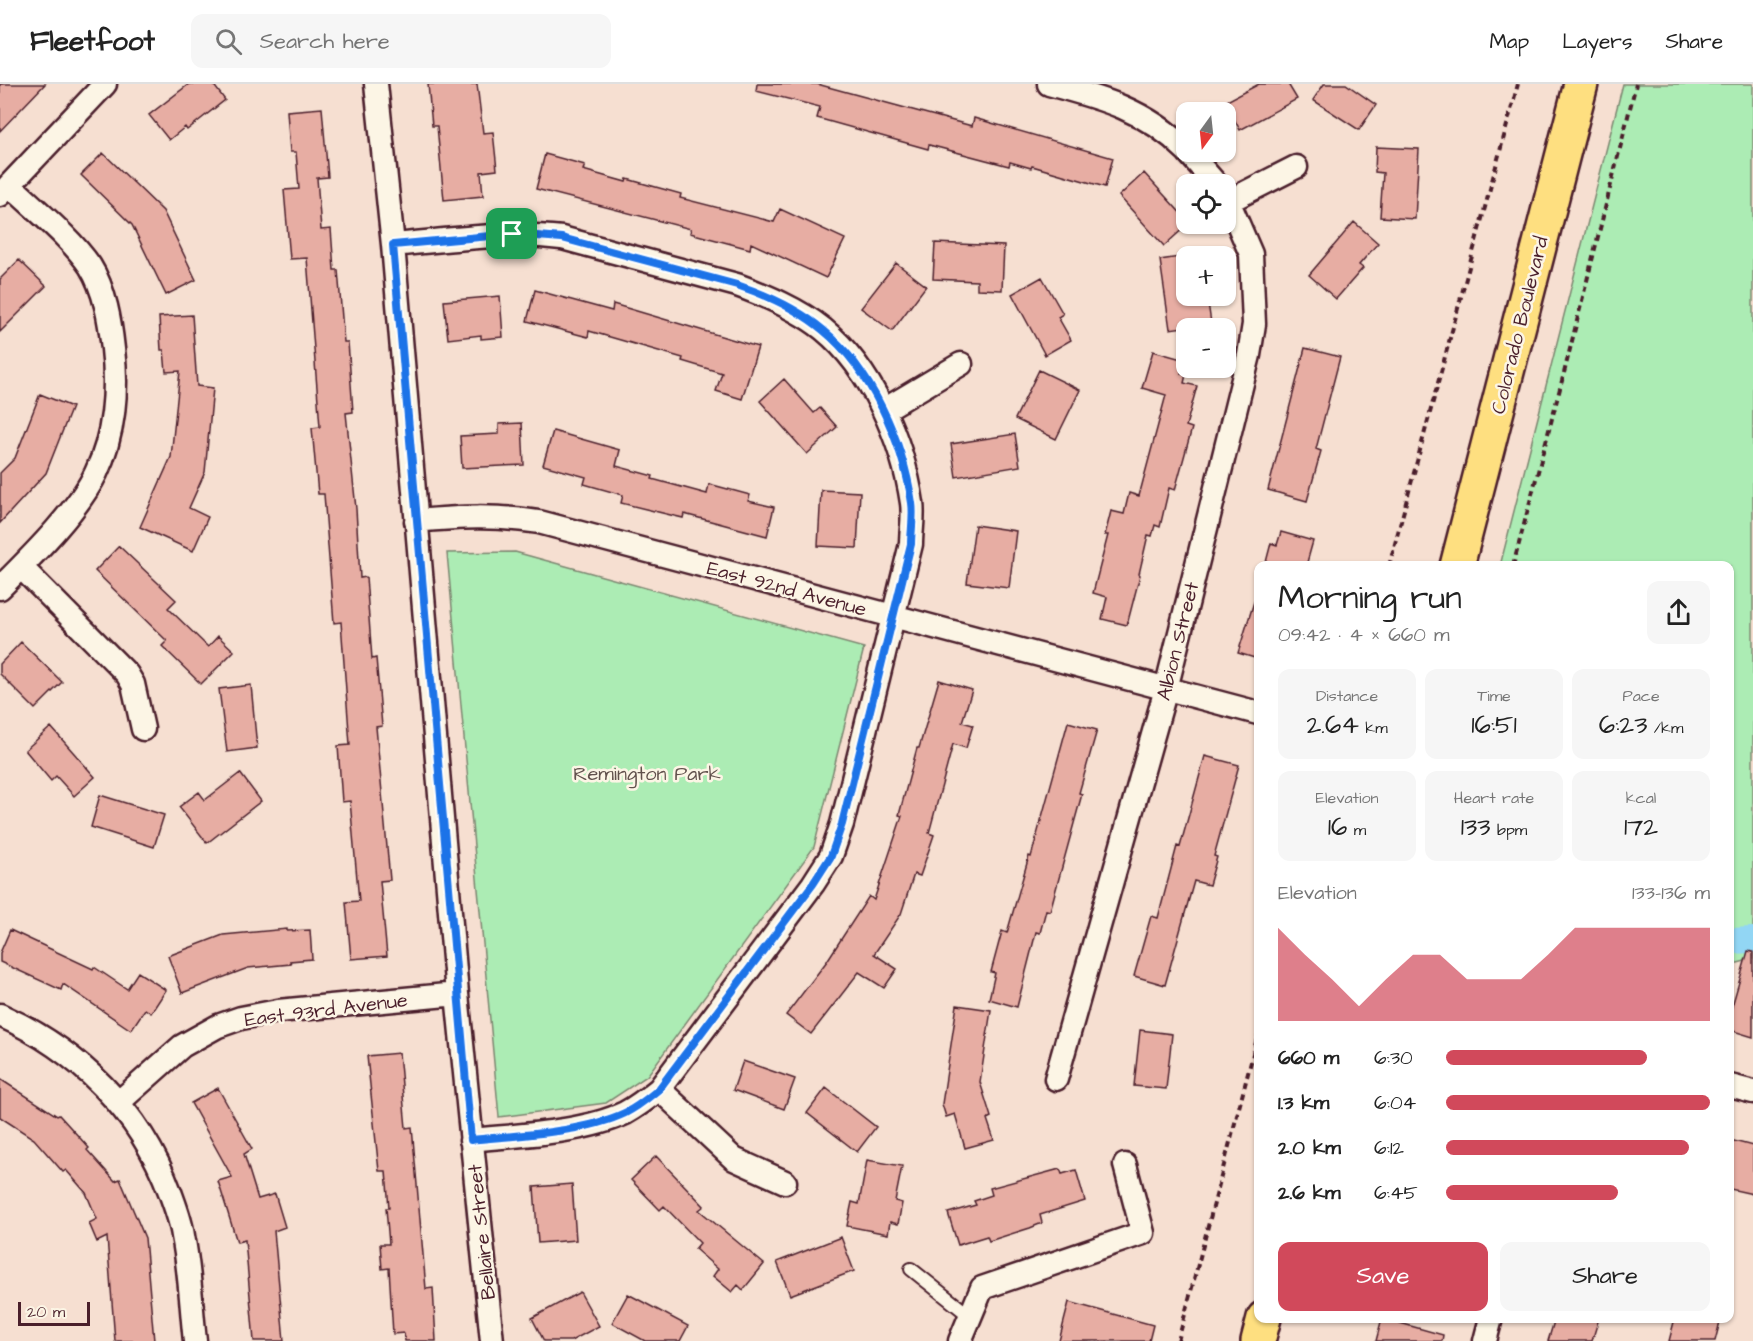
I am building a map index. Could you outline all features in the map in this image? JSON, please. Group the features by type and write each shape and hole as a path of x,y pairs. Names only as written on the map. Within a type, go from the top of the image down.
{"main road":[{"name":"Colorado Boulevard","path":"1458,561 1581,84"},
{"path":"1258,1341 1263,1323"}],"street":[{"path":"0,588 77,504 96,474 111,427 115,364 105,301 90,267 65,238 5,190 105,84"},
{"name":"Bellaire Street","path":"376,84 393,245 457,994 492,1341"},
{"name":"Albion Street","path":"1049,84 1116,103 1160,127 1176,141"},
{"name":"Albion Street","path":"1196,162 1207,174"},
{"path":"1236,190 1296,167"},
{"name":"Albion Street","path":"1056,1079 1166,689 1249,355 1254,324 1251,254 1236,221"},
{"path":"393,245 512,234 562,238 737,285 759,293 805,316 840,345 884,410 904,464 912,505 911,544 842,824 831,856 813,884 659,1089 641,1103 625,1113 602,1122 471,1140"},
{"path":"884,410 961,364"},
{"name":"East 92nd Avenue","path":"416,520 506,516 539,522 1254,712"},
{"path":"21,567 127,674 133,684 143,729"},
{"name":"East 93rd Avenue","path":"119,1102 182,1047 218,1026 241,1018 278,1011 457,994"},
{"path":"0,1015 45,1037 84,1066 119,1102 146,1140 163,1175 184,1236 195,1341"},
{"path":"1734,1087 1753,1092"},
{"path":"659,1089 734,1159 785,1182"},
{"path":"960,1341 982,1288 1143,1233 1125,1165"},
{"path":"1485,1341 1490,1323"}],"lane":[{"path":"911,1269 970,1316"}],"path":[{"path":"1390,561 1518,84"},
{"path":"1514,561 1636,84"},
{"path":"1178,1341 1254,1050"}],"green space":[{"path":"1623,84 1753,84 1753,959 1734,964 1734,561 1501,561"},
{"name":"Remington Park","path":"515,552 864,648 814,847 647,1076 606,1103 499,1117 447,553"}],"building":[{"path":"0,84 45,84 0,131"},
{"path":"189,84 213,84 225,100 187,130 185,127 169,140 149,115"},
{"path":"428,84 477,84 483,133 493,132 497,170 481,172 483,196 444,200 437,126 432,126"},
{"path":"757,84 817,84 972,126 974,118 1113,158 1105,187 1032,166 1031,168 1010,162 1009,166 929,145 928,149 817,118 820,107 756,91"},
{"path":"1259,84 1288,84 1297,99 1240,130 1236,123 1236,102 1225,102"},
{"path":"1324,84 1346,84 1376,105 1359,130 1313,100"},
{"path":"322,108 328,177 317,178 321,230 331,229 334,270 338,270 344,342 348,342 353,412 346,413 356,509 360,578 366,577 372,659 376,658 382,726 376,727 390,880 380,881 387,956 351,959 346,902 359,901 350,801 342,802 338,746 350,745 341,622 334,623 324,494 318,494 312,428 320,427 307,258 290,259 284,190 299,189 296,152 290,152 287,111"},
{"path":"1376,147 1419,149 1415,219 1380,217 1383,173 1375,172"},
{"path":"103,153 163,211 196,280 166,295 132,225 81,175"},
{"path":"545,154 585,165 583,170 626,182 627,179 681,194 680,198 774,222 780,209 845,239 826,278 751,243 750,249 690,233 691,229 536,189"},
{"path":"1144,173 1176,208 1177,234 1164,246 1119,196"},
{"path":"1354,222 1378,243 1359,265 1363,268 1336,299 1309,275"},
{"path":"935,243 1004,246 1002,290 977,289 977,281 933,279"},
{"path":"1176,258 1176,306 1208,306 1210,318 1176,318 1176,328 1170,329 1160,260"},
{"path":"19,260 46,286 0,332 0,279"},
{"path":"896,263 926,286 892,331 861,308"},
{"path":"1042,277 1063,314 1058,317 1071,340 1045,355 1012,294"},
{"path":"535,290 612,311 613,304 758,347 742,399 716,391 722,373 682,361 683,358 589,331 588,337 527,321"},
{"path":"500,296 503,337 481,339 481,335 448,339 444,301"},
{"path":"192,315 197,386 213,388 205,472 189,508 208,517 193,551 140,527 171,457 180,371 166,372 164,350 161,350 159,317"},
{"path":"1305,348 1340,357 1316,449 1321,451 1307,501 1268,490"},
{"path":"1153,351 1176,357 1176,378 1185,378 1184,383 1197,386 1186,426 1192,428 1175,490 1169,488 1160,527 1155,525 1152,536 1148,535 1127,625 1102,619 1107,597 1093,593 1108,535 1105,535 1111,511 1124,514 1129,493 1139,496 1166,395 1142,388"},
{"path":"1039,370 1080,390 1056,439 1015,419"},
{"path":"784,379 814,413 820,408 837,427 807,454 760,401"},
{"path":"40,394 72,407 46,473 0,523 0,473 15,458"},
{"path":"522,423 524,465 462,468 460,436 499,434 499,424"},
{"path":"553,431 620,450 616,466 653,476 652,479 707,494 709,484 750,495 748,501 774,507 767,536 684,514 683,518 621,503 623,495 584,484 586,477 543,465"},
{"path":"1015,434 1020,466 956,477 951,444"},
{"path":"821,490 860,492 857,548 818,546"},
{"path":"975,525 1016,531 1009,588 967,583"},
{"path":"1281,532 1313,541 1307,561 1266,561 1271,543 1277,545"},
{"path":"119,546 176,600 168,608 208,647 218,636 234,651 201,684 162,646 167,641 95,571"},
{"path":"1254,602 1254,658 1238,653"},
{"path":"21,642 62,682 35,709 0,674 0,664"},
{"path":"939,680 972,690 962,722 973,725 966,748 953,744 929,833 934,835 920,876 914,874 901,914 874,954 897,969 884,988 859,972 811,1034 786,1015 827,961 869,896 874,900 902,816 899,815 917,748 919,748"},
{"path":"251,685 257,748 227,752 219,689"},
{"path":"1068,722 1097,730 1050,911 1046,910 1040,933 1036,932 1017,1007 989,999 995,973 991,972 1002,931 1007,933 1029,856 1031,857"},
{"path":"51,727 95,777 74,796 56,776 51,781 25,750"},
{"path":"1205,756 1239,765 1214,856 1217,857 1209,885 1194,881 1165,985 1134,976 1151,916 1158,918 1177,846 1180,847"},
{"path":"240,773 261,801 207,843 179,807 199,792 205,800"},
{"path":"100,795 164,815 154,847 91,827"},
{"path":"287,929 287,931 310,930 312,959 290,961 291,964 248,968 182,993 168,956 223,935"},
{"path":"10,930 93,969 94,967 127,989 138,972 166,990 151,1013 145,1009 131,1030 63,984 61,990 0,962 0,953"},
{"path":"1748,951 1753,952 1753,1037 1734,1031 1734,999"},
{"path":"957,1005 991,1010 980,1082 991,1117 987,1119 994,1140 965,1148 955,1114 946,1117 942,1104"},
{"path":"1140,1030 1172,1034 1166,1089 1134,1086"},
{"path":"399,1053 406,1128 412,1127 426,1289 433,1288 436,1341 405,1341 404,1333 393,1334 389,1268 382,1269 380,1244 389,1244 386,1208 389,1208 386,1171 379,1171 367,1056"},
{"path":"743,1061 795,1079 784,1109 733,1090"},
{"path":"0,1079 57,1116 59,1115 115,1181 120,1179 145,1238 154,1341 115,1341 107,1237 97,1242 89,1223 97,1219 86,1193 66,1170 63,1172 34,1139 0,1117"},
{"path":"218,1088 252,1149 244,1154 258,1199 275,1194 285,1227 274,1231 284,1341 254,1341 245,1240 237,1242 218,1181 232,1177 191,1103"},
{"path":"826,1088 876,1127 857,1152 807,1113"},
{"path":"1734,1141 1753,1146 1753,1194 1734,1190"},
{"path":"656,1156 704,1206 699,1210 764,1264 743,1290 738,1285 732,1292 713,1276 718,1269 695,1249 700,1243 664,1206 660,1210 631,1180"},
{"path":"867,1160 902,1166 895,1201 902,1203 898,1224 890,1222 888,1234 847,1226 852,1202 859,1204"},
{"path":"1060,1169 1062,1174 1076,1170 1085,1201 1040,1215 1042,1223 1030,1228 989,1241 987,1236 958,1245 948,1213 976,1205 974,1201 992,1195 990,1188"},
{"path":"572,1184 576,1240 538,1243 534,1187"},
{"path":"841,1237 854,1271 790,1295 777,1262"},
{"path":"580,1292 599,1326 571,1341 544,1341 532,1318"},
{"path":"628,1294 688,1326 680,1341 645,1341 612,1323"},
{"path":"1069,1302 1153,1325 1149,1341 1059,1341"},
{"path":"1381,1323 1400,1323 1443,1335 1442,1341 1376,1341"},
{"path":"1553,1323 1597,1323 1592,1341 1548,1341"},
{"path":"1674,1323 1720,1323 1715,1341 1669,1341"}],"waterway":[{"path":"1734,941 1753,940"}],"route":[{"path":"512,234 562,238 737,285 759,293 805,316 824,330 840,345 859,370 884,410 904,464 912,505 911,544 842,824 831,856 813,884 659,1089 641,1103 625,1113 585,1126 471,1140 393,245 512,234"}]}
